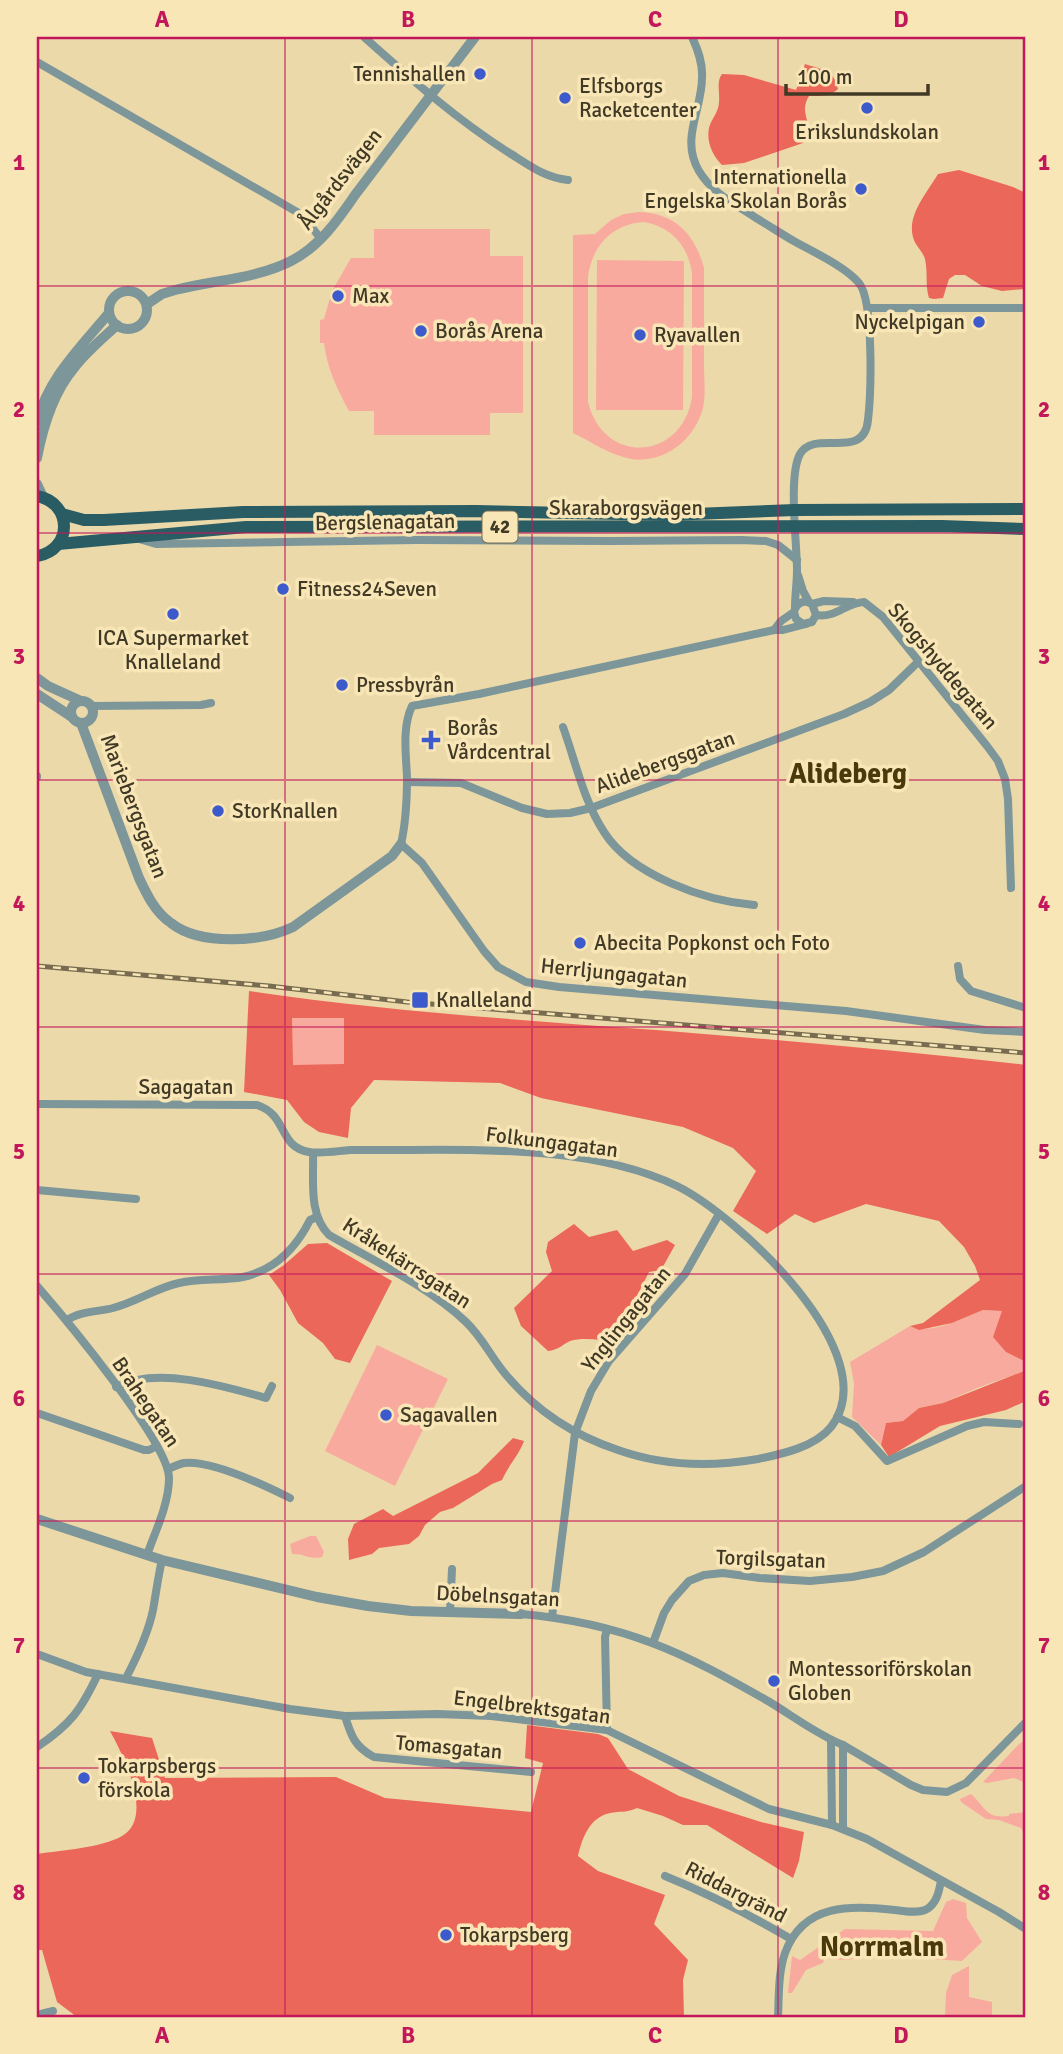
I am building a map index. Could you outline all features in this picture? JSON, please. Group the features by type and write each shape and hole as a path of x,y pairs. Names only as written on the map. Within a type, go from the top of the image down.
{"main road":[{"path":"39,558 53,550 64,529 62,514 55,505 40,497"},
{"name":"Skaraborgsvägen","path":"62,514 84,520 104,520 243,512 477,511 668,515 795,510 1026,509"},
{"name":"Skaraborgsvägen","path":"58,544 246,527 942,526 1026,529"}],"street":[{"path":"364,37 430,96 485,137 539,172 568,180"},
{"name":"Ålgårdsvägen","path":"147,304 162,294 175,290 277,268 294,260 321,239 475,37"},
{"path":"692,37 700,58 702,79 701,97 691,132 692,152 701,174 720,195 829,260 860,284 868,309 868,424 859,439 850,443 817,443 804,449 796,467 795,610 796,620 806,624"},
{"path":"37,62 297,212 321,239"},
{"path":"37,422 51,388 63,368 109,313 111,301 120,292 133,291 144,298 147,304 147,316 140,326 128,329 117,325 109,313"},
{"path":"868,309 1026,307"},
{"path":"37,458 47,420 62,384 74,367 117,325"},
{"path":"37,484 40,497"},
{"name":"Bergslenagatan","path":"136,538 156,544 390,540 741,540 766,541 778,545 797,559"},
{"path":"401,844 405,826 406,736 408,715 412,706 812,622 816,611 803,591 797,574"},
{"path":"774,630 801,602 856,602"},
{"name":"Skogshyddegatan","path":"816,615 828,617 856,602 864,602 882,616 998,761 1005,779 1008,799 1012,888"},
{"name":"Alidebergsgatan","path":"407,782 461,783 522,808 547,814 570,813 844,714 889,690 918,662"},
{"path":"37,678 73,699 86,703 93,713 89,720 77,720 37,694"},
{"path":"77,720 72,706 86,703 211,704"},
{"name":"Mariebergsgatan","path":"77,720 149,900 172,925 193,934 233,939 267,937 284,932 392,856 401,844"},
{"path":"563,727 591,807 604,832 623,855 688,890 711,898 754,905"},
{"name":"Herrljungagatan","path":"401,844 422,863 498,967 526,982 846,1010 985,1030 1026,1032"},
{"path":"958,966 960,979 971,991 1026,1008"},
{"name":"Sagagatan","path":"37,1104 257,1105 273,1113 289,1142 296,1148 313,1153"},
{"name":"Folkungagatan","path":"313,1153 349,1150 489,1151 559,1156 601,1161 639,1171 678,1187 719,1214 763,1252 802,1295 828,1334 840,1361 844,1376 844,1393"},
{"name":"Kråkekärrsgatan","path":"313,1153 314,1207 322,1228 329,1236 449,1307 481,1338 506,1375 525,1395 543,1412 575,1433 618,1451 662,1461 702,1464 738,1462 776,1455 818,1438 830,1428 837,1417 844,1393"},
{"path":"37,1190 136,1199"},
{"name":"Ynglingagatan","path":"552,1616 575,1433 591,1391 609,1361 685,1274 719,1214"},
{"path":"67,1320 74,1315 124,1305 174,1284 243,1276 262,1270 280,1260 294,1247 310,1220 317,1217"},
{"name":"Brahegatan","path":"37,1286 67,1320 116,1387 157,1446 168,1469 166,1497 147,1555"},
{"path":"116,1387 129,1380 141,1378 181,1379 229,1387 266,1398 272,1386"},
{"path":"37,1413 144,1450 157,1446"},
{"path":"837,1417 855,1426 887,1461 967,1426 985,1422 1019,1424"},
{"path":"168,1469 185,1463 209,1466 244,1477 290,1497"},
{"name":"Torgilsgatan","path":"653,1643 664,1613 689,1581 704,1575 723,1573 810,1581 883,1571 924,1552 1026,1486"},
{"name":"Döbelnsgatan","path":"37,1519 163,1560 317,1597 379,1607 552,1616 653,1643 769,1702 831,1740 923,1790 942,1792 966,1783 1026,1723"},
{"path":"126,1678 148,1627 163,1560"},
{"path":"450,1612 452,1569"},
{"path":"607,1629 607,1730"},
{"name":"Engelbrektsgatan","path":"37,1654 86,1672 290,1709 345,1716 491,1716 607,1730 769,1809 843,1828 910,1862 1026,1929"},
{"path":"37,1746 74,1718 98,1674"},
{"name":"Tomasgatan","path":"345,1716 351,1737 357,1746 374,1757 531,1772"},
{"path":"831,1740 832,1825"},
{"path":"843,1745 843,1828"},
{"name":"Riddargränd","path":"665,1876 709,1894 791,1939"},
{"path":"778,2017 782,1961 791,1939 807,1922 834,1909 859,1907 912,1912 925,1910 933,1904 938,1895 941,1881"},
{"path":"37,2015 53,2011"}],"shaded area":[{"path":"805,64 830,74 838,89 828,95 809,96 805,112 810,138 803,143 744,163 722,165 711,148 708,133 719,106 722,74 744,75 796,90"},
{"path":"959,170 1026,193 1026,289 1002,291 982,286 965,275 955,275 949,279 943,298 929,298 925,259 914,240 912,223 918,206 938,174"},
{"path":"652,213 673,221 695,245 704,268 703,408 693,430 677,447 655,458 644,460 616,455 573,433 573,235 595,234 611,220 624,214","holes":["644,222 663,228 677,239 690,263 692,397 685,418 674,434 659,444 642,448 625,445 610,437 597,423 588,402 588,277 594,256 613,232"]},
{"name":"Borås Arena","path":"374,229 490,229 490,256 523,256 523,413 490,413 490,435 374,435 374,411 349,411 333,378 324,343 320,343 320,320 324,319 332,291 351,258 374,258"},
{"name":"Ryavallen","path":"597,260 684,261 683,410 596,410"},
{"path":"249,991 503,1019 795,1042 1026,1065 1026,1401 1006,1410 940,1426 889,1457 881,1445 886,1423 903,1421 919,1408 943,1403 1024,1371 1024,1361 1006,1352 993,1337 1002,1311 983,1310 952,1323 919,1330 910,1326 923,1323 980,1280 964,1247 939,1221 866,1204 814,1223 795,1214 767,1234 733,1211 756,1171 733,1148 683,1127 541,1098 500,1083 374,1080 351,1108 348,1138 319,1132 304,1122 287,1100 244,1092","holes":["292,1018 344,1018 344,1064 293,1065"]},
{"path":"292,1018 344,1018 344,1065 292,1065"},
{"path":"574,1224 589,1237 617,1230 633,1251 667,1240 675,1245 661,1270 649,1272 637,1296 641,1304 619,1338 608,1332 601,1340 574,1340 548,1351 521,1326 514,1308 552,1271 546,1252 548,1242"},
{"path":"327,1243 392,1281 350,1363 335,1359 323,1343 298,1323 269,1275 308,1244"},
{"path":"983,1310 1002,1311 1006,1352 1024,1361 1024,1371 943,1403 919,1408 903,1421 886,1423 881,1445 852,1417 854,1384 850,1362 910,1326 928,1329"},
{"name":"Sagavallen","path":"377,1345 448,1379 395,1486 325,1451"},
{"path":"513,1438 524,1441 502,1480 453,1508 440,1512 409,1544 379,1548 372,1554 349,1560 348,1539 354,1524 383,1509 393,1516 478,1473"},
{"path":"316,1536 324,1552 322,1557 292,1554 290,1544"},
{"path":"527,1725 598,1734 608,1738 628,1769 679,1796 761,1822 804,1832 793,1878 707,1825 683,1825 637,1808 603,1815 588,1829 578,1856 598,1871 665,1895 654,1924 688,1960 683,1980 684,2017 77,2017 57,2002 42,1950 37,1950 37,1854 103,1843 122,1836 131,1827 136,1815 133,1785 110,1731 152,1738 165,1778 336,1777 385,1798 531,1812 543,1763 525,1758"},
{"path":"1026,1739 1026,1783 1014,1778 983,1782 1018,1745"},
{"path":"971,1794 995,1816 1026,1812 1026,1838 1021,1828 999,1820 986,1819 961,1802 960,1799"},
{"path":"953,1899 966,1903 967,1918 982,1942 962,1961 865,1955 848,1960 824,1959 823,1963 806,1970 792,1993 788,1993 792,1956 800,1960 845,1929 933,1931 946,1902"},
{"path":"969,1966 969,1997 992,2002 992,2017 945,2017 946,1993 952,1975"}],"railway":[{"path":"37,966 269,986 407,1002 1026,1053"}],"place":[{"name":"Tennishallen","path":"480,74"},
{"name":"Elfsborgs Racketcenter","path":"565,98"},
{"name":"Erikslundskolan","path":"867,108"},
{"name":"Internationella Engelska Skolan Borås","path":"861,189"},
{"name":"Max","path":"338,296"},
{"name":"Nyckelpigan","path":"979,322"},
{"name":"Borås Arena","path":"421,331"},
{"name":"Ryavallen","path":"640,335"},
{"name":"Fitness24Seven","path":"283,589"},
{"name":"ICA Supermarket Knalleland","path":"173,614"},
{"name":"Pressbyrån","path":"342,685"},
{"name":"Borås Vårdcentral","path":"431,740"},
{"name":"StorKnallen","path":"218,811"},
{"name":"Abecita Popkonst och Foto","path":"580,943"},
{"name":"Knalleland","path":"420,1000"},
{"name":"Sagavallen","path":"386,1415"},
{"name":"Montessoriförskolan Globen","path":"774,1681"},
{"name":"Tokarpsbergs förskola","path":"84,1778"},
{"name":"Tokarpsberg","path":"446,1935"}],"district":[{"name":"Alideberg","path":"848,774"},
{"name":"Norrmalm","path":"882,1947"}]}
